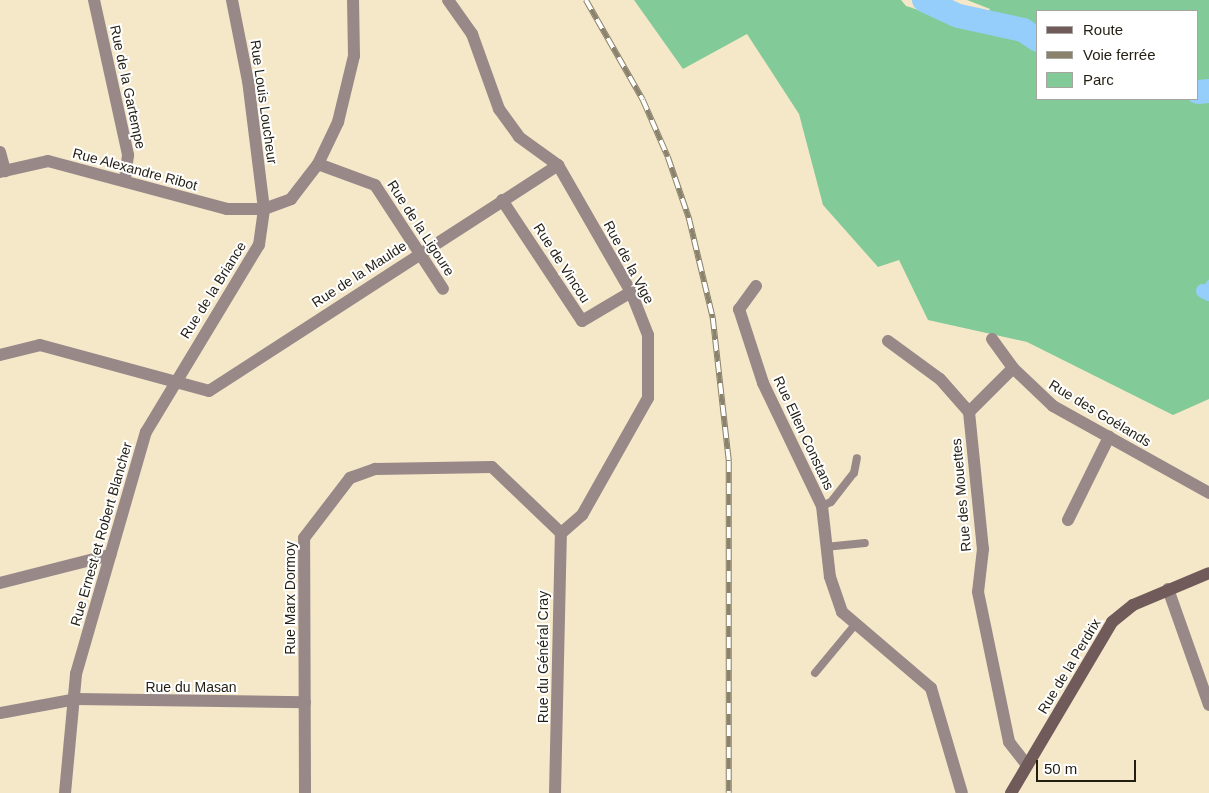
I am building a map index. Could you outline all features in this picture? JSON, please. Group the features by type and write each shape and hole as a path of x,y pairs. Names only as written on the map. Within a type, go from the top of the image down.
{"street":[{"name":"Rue de la Gartempe","path":"94,0 128,155 125,181"},
{"name":"Rue Louis Loucheur","path":"232,0 248,81 264,210"},
{"path":"264,210 292,199 318,164 338,122 354,56 353,0"},
{"path":"448,0 472,34 499,109 520,137 558,165"},
{"path":"0,152 2,172"},
{"name":"Rue Alexandre Ribot","path":"2,172 48,161 227,209 264,210"},
{"name":"Rue de la Ligoure","path":"318,164 375,185 421,252 443,289"},
{"name":"Rue de la Maulde","path":"0,355 40,345 173,384 209,391 558,165"},
{"name":"Rue de la Vige","path":"558,165 631,292 648,335 648,398 582,514 561,533"},
{"name":"Rue de Vincou","path":"502,200 582,321 631,292"},
{"name":"Rue de la Briance","path":"173,384 259,245 264,210"},
{"name":"Rue Ellen Constans","path":"756,286 739,309 763,383 822,506 825,547 842,612 854,626 931,688 962,793"},
{"name":"Rue des Goélands","path":"992,338 1013,368 1053,406 1209,493"},
{"path":"888,341 940,379 969,412 1013,368"},
{"name":"Rue Ernest et Robert Blancher","path":"70,791 69,725 76,699 76,674 146,432 173,384"},
{"name":"Rue des Mouettes","path":"969,412 983,549 978,592 1009,742 1027,765"},
{"path":"1068,520 1074,500 1109,437"},
{"name":"Rue Marx Dormoy","path":"305,793 304,538 350,478 375,469 492,466 561,533"},
{"name":"Rue du Général Cray","path":"558,789 558,549 561,533"},
{"path":"0,583 110,555"},
{"name":"Rue de la Perdrix","path":"1011,793 1112,622 1168,589 1209,573"},
{"path":"1168,589 1209,705"},
{"name":"Rue du Masan","path":"0,713 76,699 305,702"}],"lane":[{"path":"822,506 831,502 854,473 857,458"},
{"path":"825,547 865,543"},
{"path":"815,673 854,626"}],"green space":[{"path":"634,0 901,0 906,6 982,31 990,9 967,0 1209,0 1209,399 1173,415 1027,342 928,320 899,260 878,267 823,205 799,114 747,34 683,69"}],"waterway":[{"path":"924,0 959,16 1023,30 1036,39"},
{"path":"1199,92 1209,91"},
{"path":"1203,291 1209,282"},
{"path":"1203,291 1209,294"}],"railway":[{"path":"586,0 643,100 668,157 689,218 713,318 729,461 729,793"}]}
